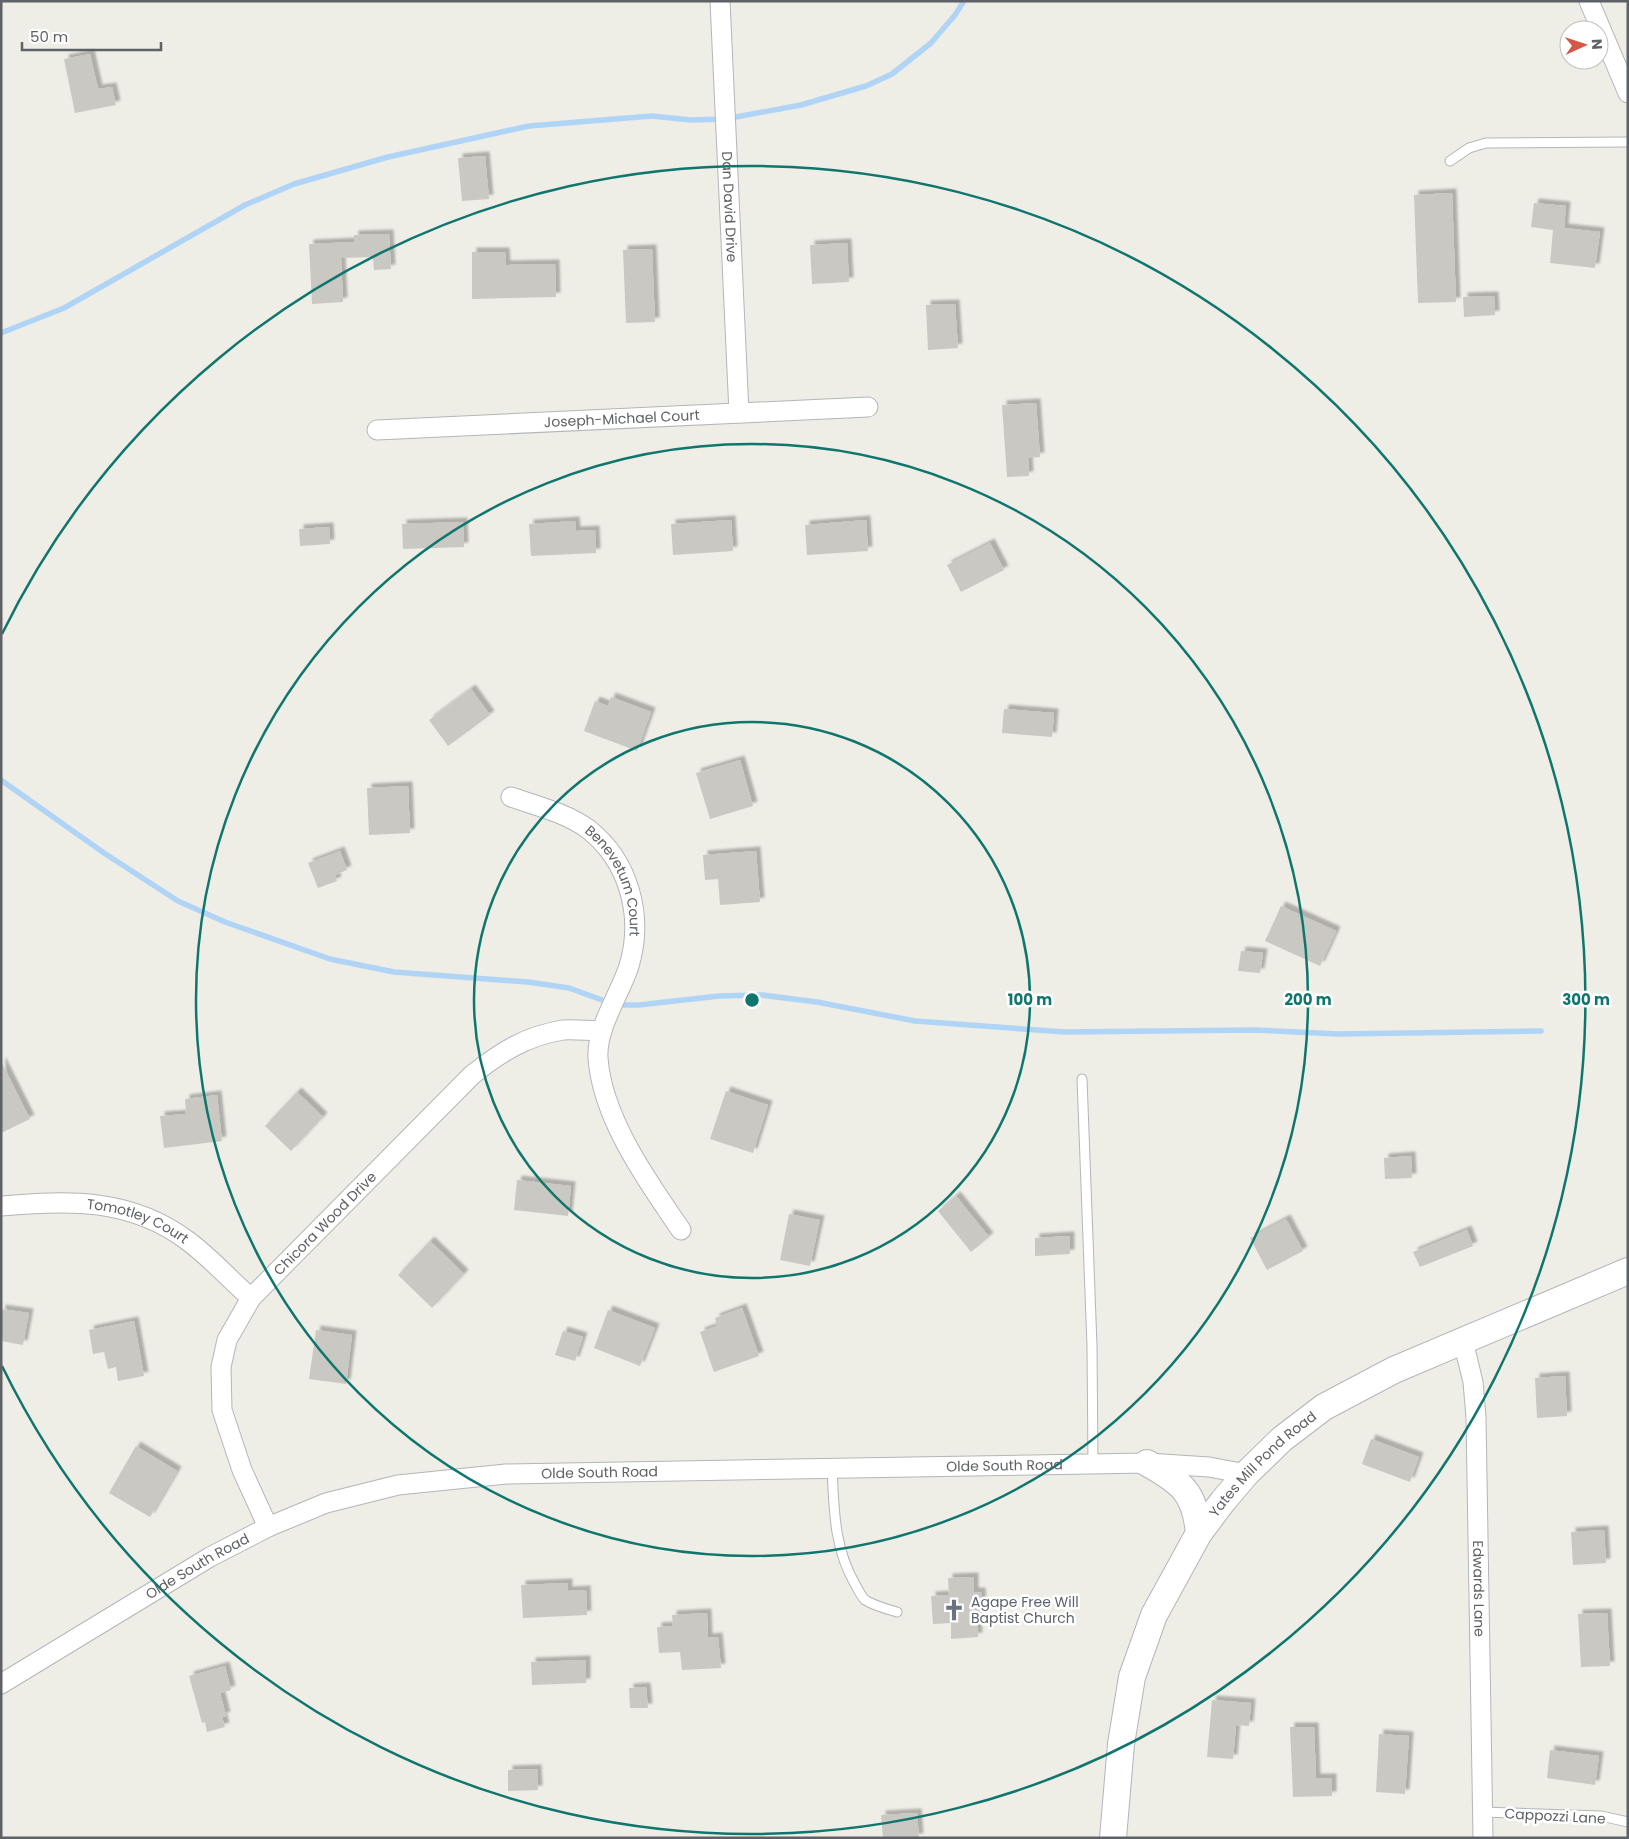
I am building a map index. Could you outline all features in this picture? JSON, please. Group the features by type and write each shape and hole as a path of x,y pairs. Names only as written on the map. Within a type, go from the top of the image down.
{"street":[{"name":"Dan David Drive","path":"720,1 739,413"},
{"path":"1589,1 1628,93"},
{"name":"Joseph-Michael Court","path":"377,430 868,407"},
{"name":"Benevetum Court","path":"511,797 560,814 588,830 615,858 629,887 636,927 629,965 602,1031 598,1057 603,1091 623,1137 657,1196 681,1230"},
{"name":"Chicora Wood Drive","path":"268,1527 242,1470 222,1410 221,1367 227,1340 251,1298 472,1075 500,1053 533,1036 564,1030 602,1031"},
{"name":"Tomotley Court","path":"1,1206 73,1202 108,1205 156,1221 189,1242 251,1298"},
{"name":"Yates Mill Pond Road","path":"1114,1838 1121,1744 1132,1677 1154,1615 1199,1533 1246,1474 1282,1439 1324,1408 1394,1370 1628,1271"},
{"name":"Edwards Lane","path":"1463,1341 1473,1382 1476,1417 1483,1838"},
{"path":"1147,1463 1172,1477 1187,1492 1196,1510 1199,1533"},
{"name":"Olde South Road","path":"1,1684 210,1557 268,1527 326,1503 398,1485 506,1474 1147,1463 1209,1467 1246,1474"}],"lane":[{"path":"1450,161 1469,148 1486,143 1628,142"},
{"path":"1082,1078 1092,1346 1093,1464"},
{"path":"832,1468 836,1530 842,1555 852,1578 864,1599 879,1607 897,1612"},
{"name":"Cappozzi Lane","path":"1483,1812 1601,1816 1628,1822"}],"building":[{"path":"90,54 98,89 112,87 116,105 75,113 64,59"},
{"path":"485,156 489,199 462,201 458,158"},
{"path":"1452,193 1456,302 1418,303 1414,195"},
{"path":"1534,203 1566,206 1564,228 1600,232 1595,268 1550,263 1553,230 1531,227"},
{"path":"389,234 391,269 374,270 373,257 341,258 343,302 312,304 309,244 354,242 354,235"},
{"path":"847,243 849,282 812,284 810,245"},
{"path":"652,249 655,322 626,323 623,250"},
{"path":"472,252 505,252 506,265 555,264 556,297 472,299"},
{"path":"1494,296 1495,315 1464,317 1463,297"},
{"path":"955,304 958,348 928,350 926,305"},
{"path":"1036,403 1040,457 1028,458 1029,476 1007,477 1002,405"},
{"path":"731,520 733,551 673,555 671,524"},
{"path":"866,520 868,551 807,555 805,525"},
{"path":"575,521 576,531 595,530 596,553 531,556 529,524"},
{"path":"463,522 464,547 403,549 402,524"},
{"path":"329,527 330,544 300,546 299,529"},
{"path":"990,543 1004,570 961,592 947,565"},
{"path":"471,689 490,715 448,746 429,720"},
{"path":"611,697 651,712 637,751 584,731 595,701 608,706"},
{"path":"1004,709 1054,713 1052,737 1002,733"},
{"path":"740,760 753,806 710,819 696,773"},
{"path":"408,786 410,833 369,835 367,788"},
{"path":"340,851 347,870 335,875 337,881 318,888 308,863"},
{"path":"756,851 760,902 720,905 718,879 705,880 703,855"},
{"path":"1281,906 1336,931 1320,966 1265,941"},
{"path":"1241,951 1263,953 1260,973 1238,971"},
{"path":"1,1061 30,1119 1,1133"},
{"path":"726,1091 768,1105 753,1153 710,1139"},
{"path":"297,1092 323,1117 291,1151 265,1126"},
{"path":"217,1095 222,1141 164,1148 160,1116 186,1114 185,1099"},
{"path":"1411,1156 1412,1178 1385,1179 1384,1158"},
{"path":"517,1180 571,1186 568,1216 514,1210"},
{"path":"956,1196 989,1237 971,1252 938,1211"},
{"path":"789,1214 820,1220 810,1266 780,1260"},
{"path":"1286,1219 1303,1251 1267,1270 1250,1238"},
{"path":"1467,1230 1473,1246 1420,1267 1413,1252"},
{"path":"1070,1236 1070,1254 1035,1256 1035,1238"},
{"path":"430,1241 464,1274 432,1308 398,1275"},
{"path":"742,1308 759,1356 714,1372 700,1332 717,1326 715,1318"},
{"path":"1,1309 29,1313 23,1345 1,1341"},
{"path":"608,1310 655,1328 640,1366 594,1348"},
{"path":"134,1321 144,1376 118,1381 116,1367 108,1369 104,1352 93,1354 89,1330"},
{"path":"316,1330 352,1335 346,1384 309,1379"},
{"path":"563,1331 583,1337 575,1361 555,1355"},
{"path":"1565,1376 1567,1416 1537,1418 1535,1378"},
{"path":"1371,1439 1419,1457 1410,1482 1362,1464"},
{"path":"136,1446 177,1471 150,1517 109,1493"},
{"path":"1604,1530 1606,1563 1573,1565 1571,1532"},
{"name":"Agape Free Will Baptist Church","path":"974,1577 974,1592 981,1592 983,1620 977,1620 978,1637 951,1639 951,1623 933,1624 931,1596 949,1595 948,1578"},
{"path":"568,1583 568,1591 586,1590 587,1615 523,1618 521,1585"},
{"path":"707,1613 708,1638 718,1637 721,1668 682,1670 680,1652 659,1653 657,1627 673,1626 672,1615"},
{"path":"1607,1613 1610,1666 1581,1667 1578,1614"},
{"path":"586,1660 586,1683 532,1685 531,1662"},
{"path":"225,1666 231,1690 220,1693 226,1716 222,1717 225,1727 207,1732 205,1722 202,1723 189,1676"},
{"path":"646,1687 648,1708 630,1708 629,1688"},
{"path":"1212,1700 1251,1703 1249,1726 1236,1725 1233,1759 1207,1757"},
{"path":"1290,1727 1314,1727 1316,1778 1332,1778 1332,1796 1293,1797"},
{"path":"1379,1734 1409,1736 1405,1794 1376,1792"},
{"path":"1550,1750 1599,1756 1595,1785 1547,1778"},
{"path":"537,1769 538,1790 508,1791 508,1770"},
{"path":"917,1813 919,1838 883,1838 881,1815"}],"waterway":[{"path":"1,333 64,308 245,205 294,184 388,157 529,126 652,116 691,120 725,119 801,105 866,86 892,74 931,43 955,15 964,1"},
{"path":"1,780 104,853 178,901 225,922 330,959 394,972 528,982 569,988 616,1005 639,1005 719,996 761,995 817,1002 915,1021 1065,1032 1255,1030 1338,1034 1541,1031"}],"place":[{"name":"Agape Free Will Baptist Church","path":"954,1610"}]}
